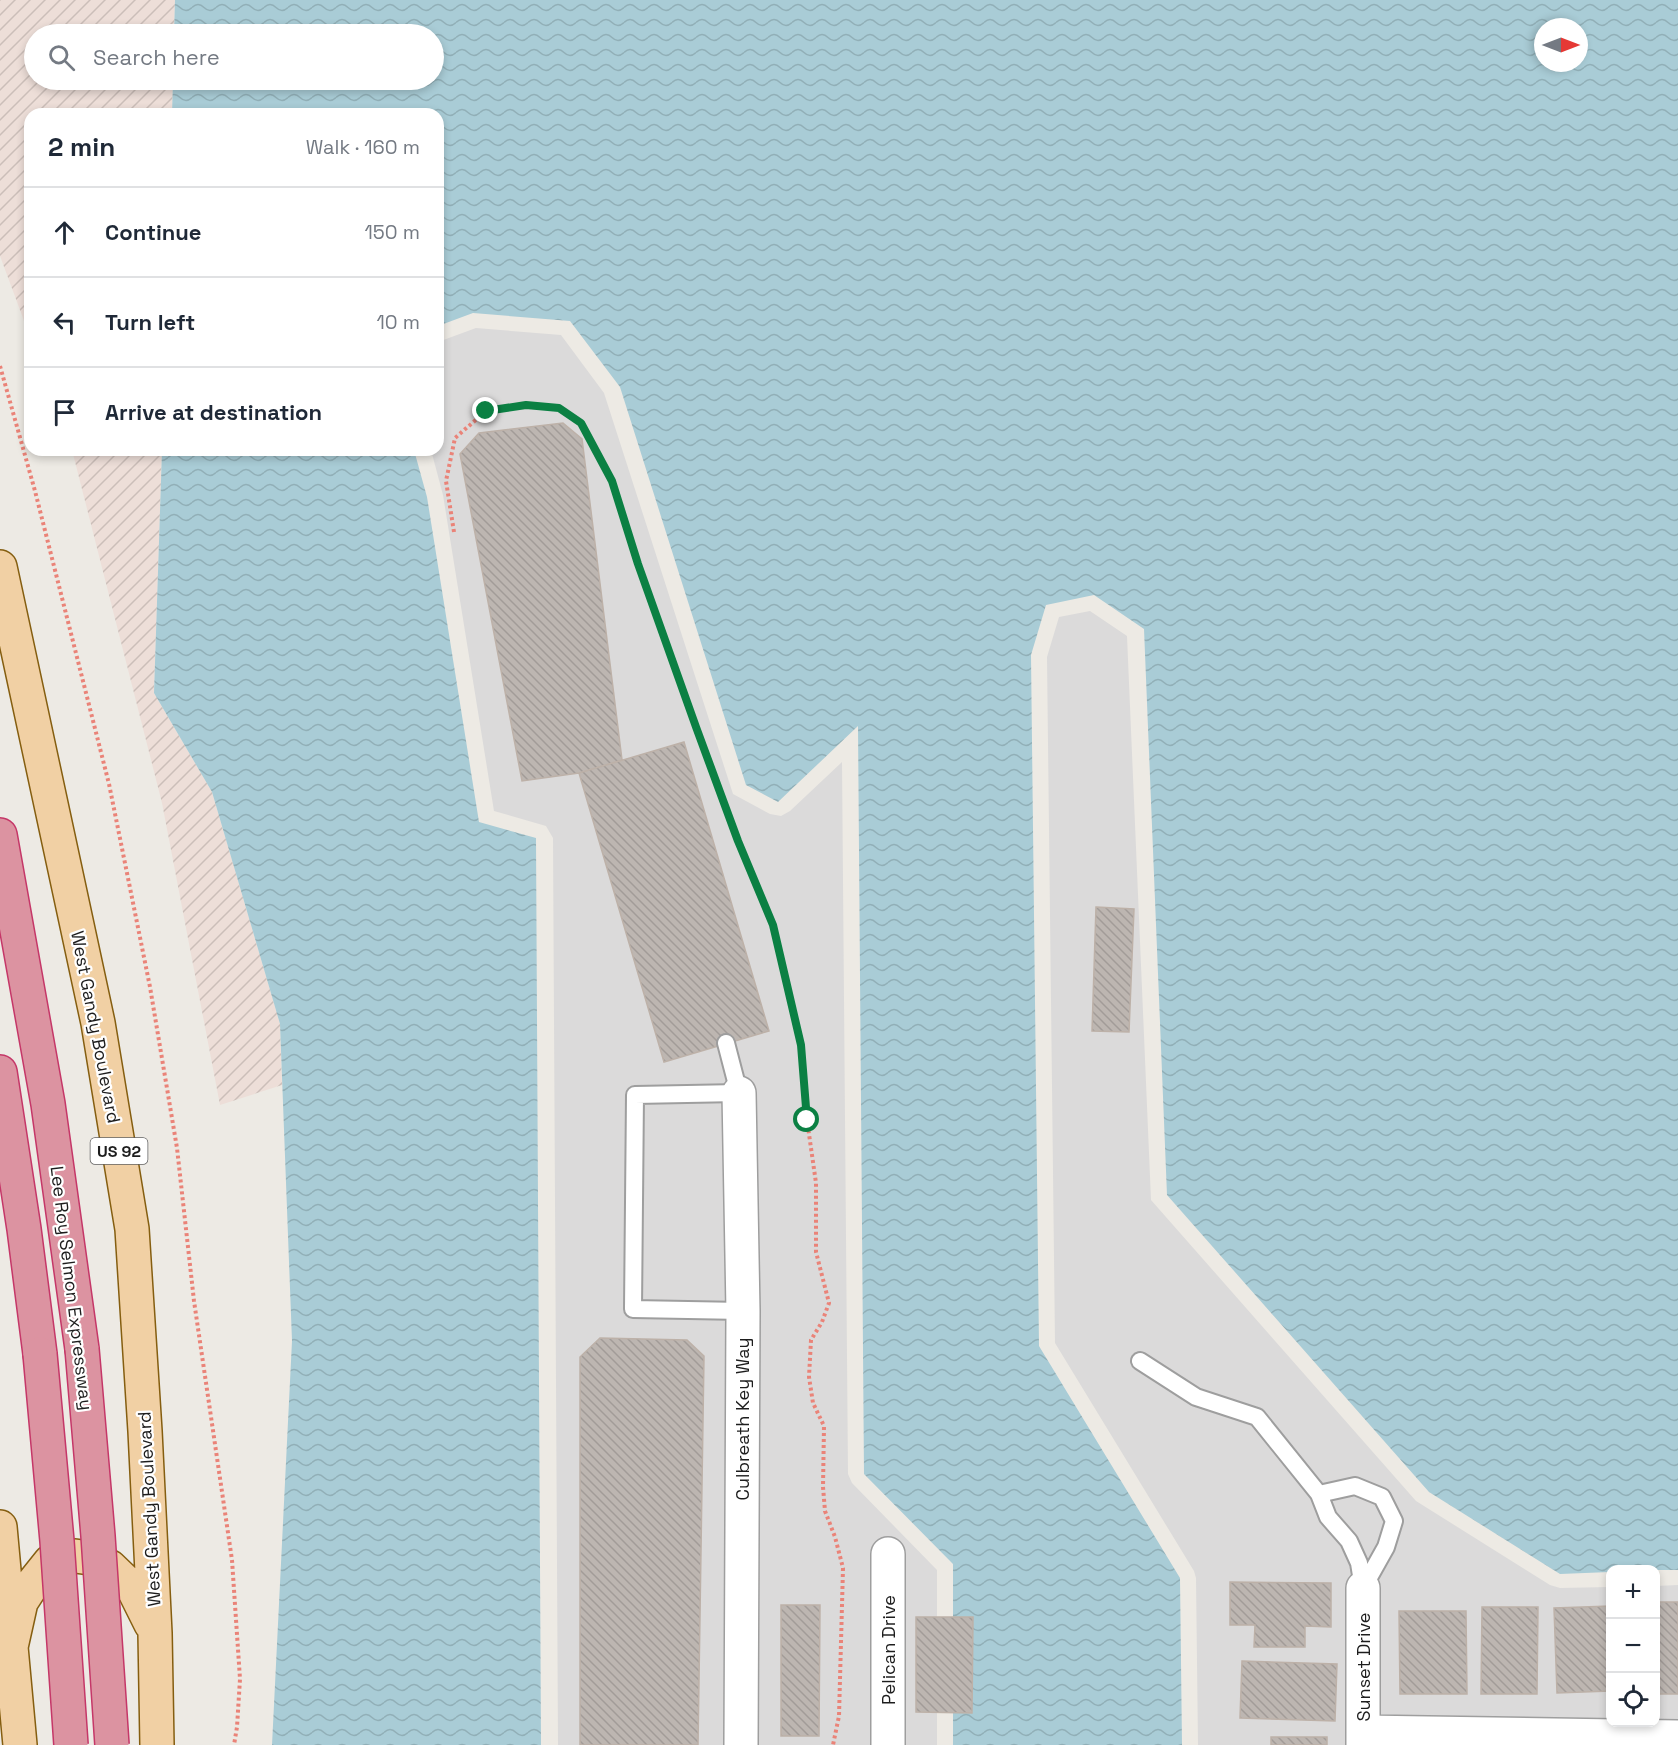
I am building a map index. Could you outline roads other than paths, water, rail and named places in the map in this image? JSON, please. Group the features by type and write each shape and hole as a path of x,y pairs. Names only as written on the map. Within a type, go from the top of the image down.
{"highway":[{"name":"Lee Roy Selmon Expressway","path":"0,835 48,1104 82,1349 98,1536 112,1745"},
{"path":"0,1072 40,1354 64,1632 71,1745"}],"main road":[{"name":"West Gandy Boulevard","path":"0,567 98,1023 132,1229 146,1431 155,1633 157,1745"},
{"path":"0,1527 20,1745"},
{"path":"11,1647 21,1602 34,1582 50,1562 75,1556 90,1558 110,1567 134,1590 155,1633"}],"street":[{"name":"Culbreath Key Way","path":"740,1092 743,1311 741,1745"},
{"name":"Pelican Drive","path":"888,1554 888,1745"},
{"name":"Sunset Drive","path":"1363,1588 1363,1738"},
{"path":"1363,1738 1678,1737"}],"lane":[{"path":"726,1043 740,1092 635,1095 633,1309 743,1311"},
{"path":"1140,1361 1196,1396 1257,1417 1319,1494 1328,1517 1349,1540 1359,1563 1363,1588"},
{"path":"1319,1494 1355,1486 1382,1497 1394,1521 1386,1547 1363,1588"}],"water":[{"path":"175,0 1678,0 1678,1570 1660,1570 1660,1565 1606,1565 1606,1572 1560,1574 1429,1492 1167,1195 1144,629 1094,595 1046,605 1031,655 1039,1346 1180,1578 1182,1745 953,1745 953,1564 864,1474 858,726 778,802 746,785 620,387 570,321 473,313 444,324 444,108 172,108 173,90 444,90 444,24 174,24"},
{"path":"162,456 416,456 427,497 479,822 536,838 541,1745 272,1745 292,1341 280,1024 212,792 154,693"}]}
